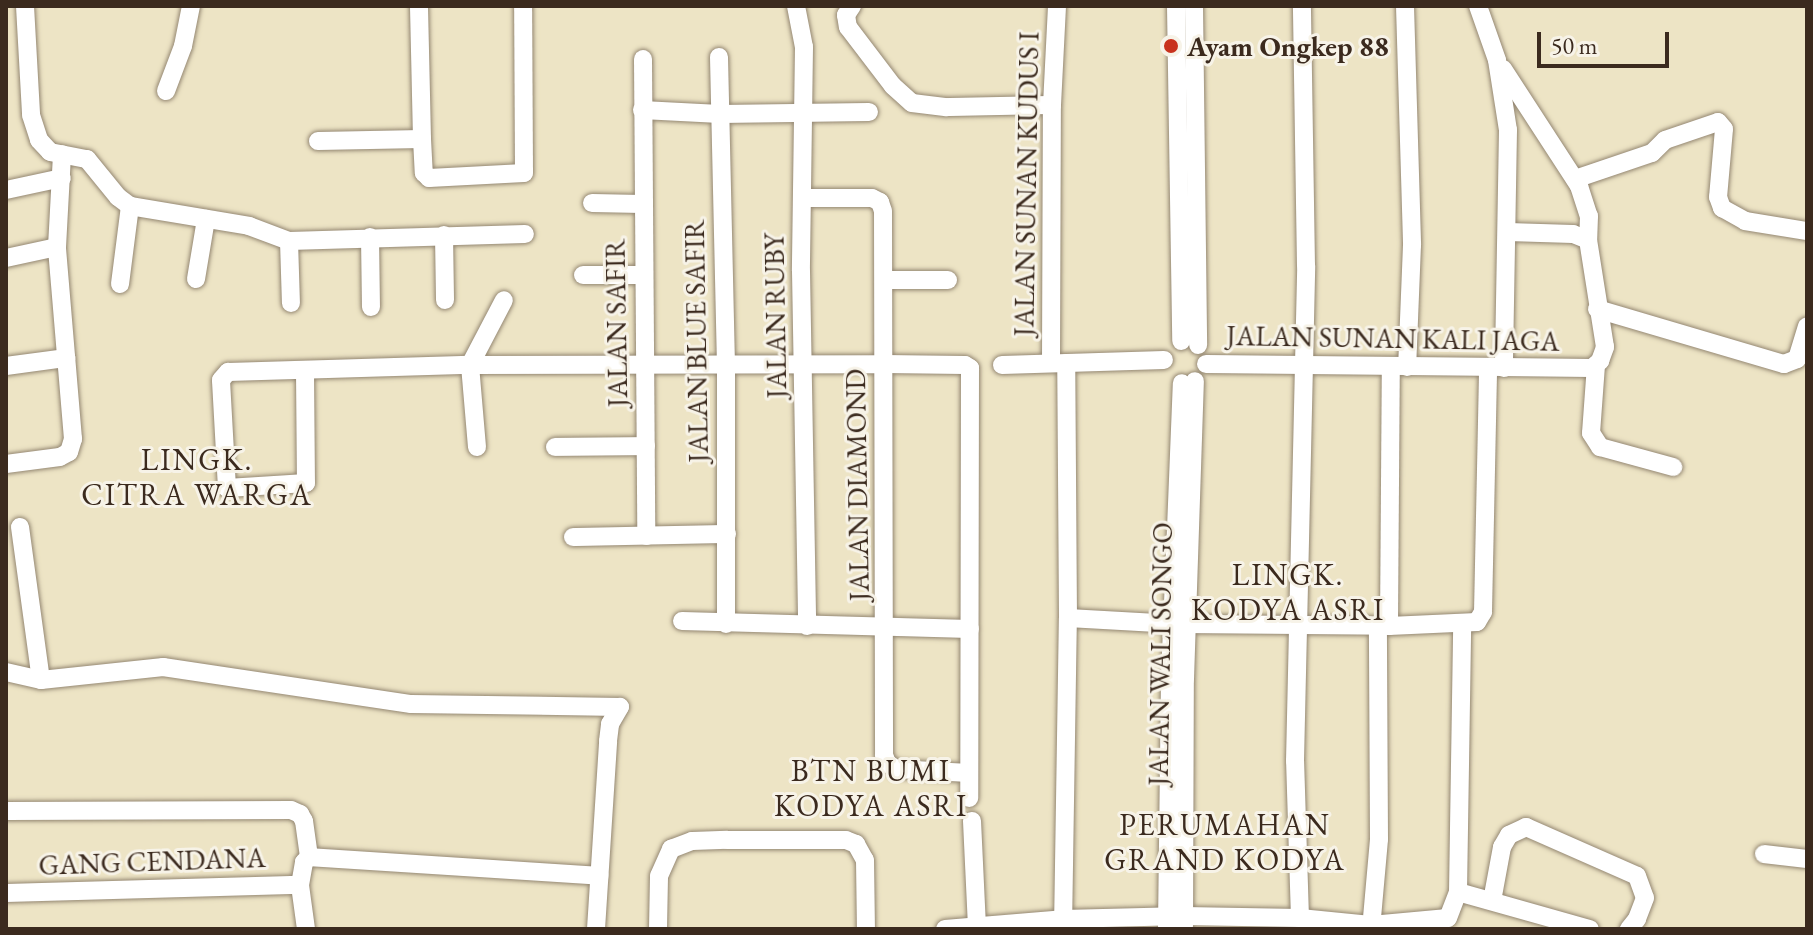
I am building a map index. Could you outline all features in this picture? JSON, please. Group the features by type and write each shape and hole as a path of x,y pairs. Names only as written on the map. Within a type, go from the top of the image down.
{"street":[{"path":"166,91 183,46 191,6"},
{"path":"419,6 422,139 424,173 429,178 524,173 523,6"},
{"name":"JALAN RUBY","path":"796,6 804,47 801,112 807,626"},
{"path":"852,6 846,18 848,27 893,86 912,103 947,107 1052,105"},
{"name":"JALAN SUNAN KUDUS I","path":"1057,6 1052,105 1068,618 1063,924"},
{"path":"1176,6 1189,343 1206,364 1188,382 1168,375 1164,360 1168,350 1189,343"},
{"path":"1189,343 1194,6"},
{"path":"1288,922 1305,364 1302,6"},
{"path":"1371,927 1379,839 1384,626 1399,367 1412,245 1405,6"},
{"path":"1068,618 1174,624 1384,626 1477,622 1483,609 1496,368 1508,232 1508,130 1497,60 1478,6"},
{"path":"6,18 25,10 32,124 44,146 50,152 87,159 118,197 130,206 249,226 289,241 525,234"},
{"name":"JALAN BLUE SAFIR","path":"719,57 726,364 726,624"},
{"name":"JALAN SAFIR","path":"643,59 646,536"},
{"path":"1497,60 1575,179 1589,216 1588,240 1605,347 1587,367 1591,433 1607,451 1673,467"},
{"path":"642,110 720,114 869,112"},
{"path":"1575,179 1652,153 1665,140 1718,122 1724,129 1718,197 1722,208 1745,221 1807,231"},
{"path":"318,141 422,139"},
{"path":"6,464 60,457 71,449 57,247 62,154"},
{"path":"6,190 62,178"},
{"name":"JALAN DIAMOND","path":"802,198 872,198 880,202 884,280 884,755 887,763 896,769 969,773"},
{"path":"592,203 642,204"},
{"path":"120,284 130,206"},
{"path":"196,279 206,219"},
{"path":"1508,232 1573,234 1588,240"},
{"path":"444,235 445,300"},
{"path":"370,237 371,307"},
{"path":"289,241 291,303"},
{"path":"6,258 57,247"},
{"path":"583,275 644,275"},
{"path":"884,280 948,280"},
{"path":"477,447 470,365 504,300"},
{"path":"1597,309 1784,364 1797,359 1807,326"},
{"path":"6,366 66,358"},
{"path":"1002,365 1164,360"},
{"path":"305,372 306,483 227,488 222,376 231,371 305,372 470,365 884,364 965,365 970,368 969,798"},
{"name":"JALAN SUNAN KALI JAGA","path":"1206,364 1587,367"},
{"name":"JALAN WALI SONGO","path":"1175,923 1170,678 1188,382"},
{"path":"555,447 646,446"},
{"path":"20,527 41,680"},
{"path":"573,537 727,534"},
{"path":"682,621 970,629"},
{"path":"945,929 1063,924 1288,922 1371,927 1450,916 1458,892 1462,625"},
{"path":"6,672 41,680 163,667 411,704 620,707 610,724 608,741 596,929"},
{"path":"6,811 291,810 300,814 304,821 313,857"},
{"path":"972,821 977,927"},
{"path":"1492,901 1502,847 1509,835 1526,827 1637,876 1645,898 1637,919 1629,929"},
{"path":"658,929 659,876 671,849 700,840 853,842 864,857 866,929"},
{"path":"1764,854 1807,859"},
{"path":"306,929 300,885 304,862 313,857 599,876"},
{"name":"GANG CENDANA","path":"6,893 300,885"},
{"path":"1458,892 1590,929"}],"place":[{"name":"Ayam Ongkep 88","path":"1171,46"}],"district":[{"name":"LINGK. CITRA WARGA","path":"197,477"},
{"name":"LINGK. KODYA ASRI","path":"1288,592"},
{"name":"BTN BUMI KODYA ASRI","path":"871,788"},
{"name":"PERUMAHAN GRAND KODYA","path":"1225,842"}]}
